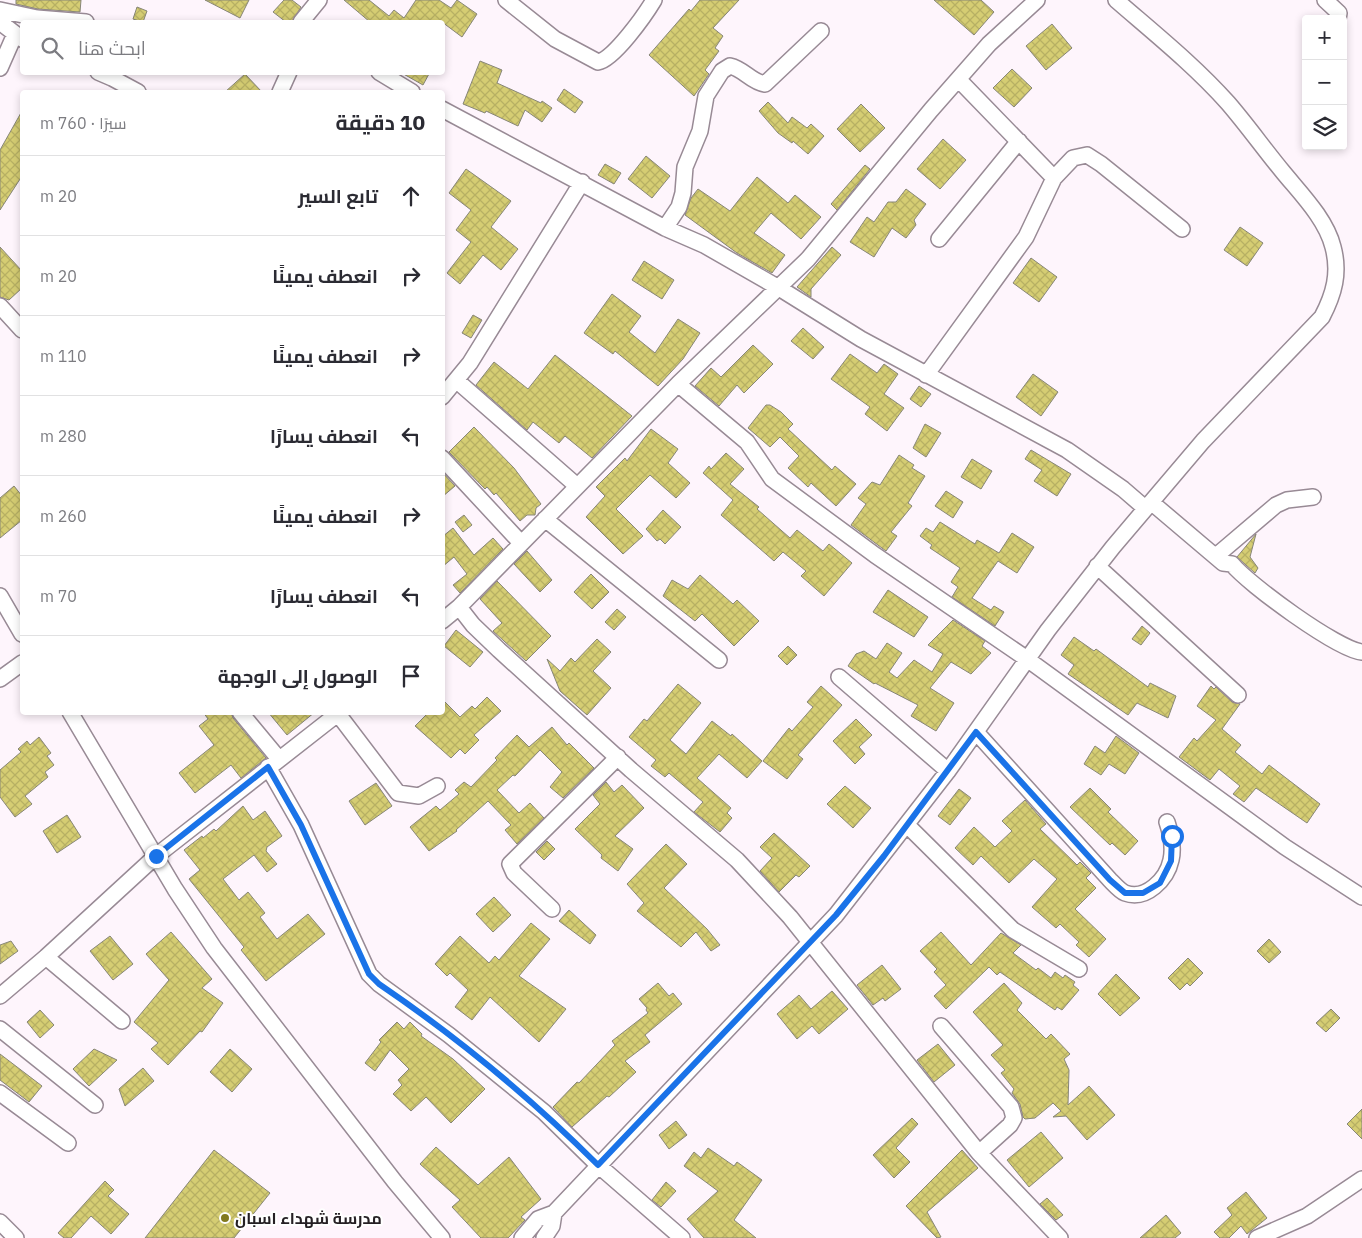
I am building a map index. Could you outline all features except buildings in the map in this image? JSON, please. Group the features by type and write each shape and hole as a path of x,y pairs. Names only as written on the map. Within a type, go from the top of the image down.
{"street":[{"path":"303,20 319,0"},
{"path":"506,0 555,39 598,62 608,58 645,15 654,0"},
{"path":"445,619 459,607 678,384 779,288 814,251 931,110 989,44 1037,0"},
{"path":"522,1238 538,1219 554,1213 810,943 860,886 948,771 1027,659 1097,566 1210,434 1322,316 1334,291 1337,264 1333,246 1325,229 1306,201 1228,103 1186,61 1116,0"},
{"path":"1325,0 1339,13 1339,15"},
{"path":"0,68 18,36 5,26 0,12 62,20"},
{"path":"665,228 679,207 683,193 685,167 700,130 706,96 722,71 730,66 739,68 758,83 765,84 820,31"},
{"path":"105,75 134,90"},
{"path":"281,90 288,75"},
{"path":"384,75 409,90"},
{"path":"959,80 1054,178"},
{"path":"445,111 665,228 704,245 926,375 1067,450 1148,505 1223,562 1232,564 1242,578 1308,624 1349,647 1362,652"},
{"path":"939,239 1019,141"},
{"path":"926,375 1026,238 1054,178 1073,158 1087,155 1101,164 1182,229"},
{"path":"445,393 470,362 582,182"},
{"path":"0,306 20,328"},
{"path":"456,380 577,486"},
{"path":"678,384 747,442 772,479 875,555 1027,659 1278,842 1362,897"},
{"path":"445,461 521,543"},
{"path":"1216,556 1276,505 1287,500 1313,497"},
{"path":"545,518 719,660"},
{"path":"1097,566 1238,695"},
{"path":"0,596 20,631"},
{"path":"459,607 473,625 499,650 737,860 790,917 979,1153 1060,1238"},
{"path":"0,679 20,664"},
{"path":"839,677 948,771"},
{"path":"72,715 156,856 214,948 395,1182 442,1238"},
{"path":"242,715 273,763 369,974 379,984 449,1034 544,1112 598,1165 682,1238"},
{"path":"0,996 46,958 156,856 336,715"},
{"path":"340,715 398,793 419,796 436,786"},
{"path":"976,732 1110,880 1125,893 1143,893 1160,883 1171,861 1172,836 1167,822"},
{"path":"552,909 514,873 510,864 618,757"},
{"path":"907,825 1013,930 1079,969"},
{"path":"46,958 122,1021"},
{"path":"941,1026 1011,1107 1014,1118 1010,1124 979,1153"},
{"path":"0,1029 96,1105"},
{"path":"0,1093 68,1143"},
{"path":"1257,1238 1306,1216 1362,1179"},
{"path":"544,1238 552,1226 554,1213"},
{"path":"0,1222 16,1238"}],"place":[{"name":"مدرسة شهداء اسبان","path":"225,1218"}],"route":[{"path":"156,856 268,767 301,825 339,912 369,974 379,984 404,1000 449,1034 544,1112 598,1165 836,915 884,856 976,732 1110,880 1125,893 1143,893 1160,883 1171,861 1172,836"}]}
